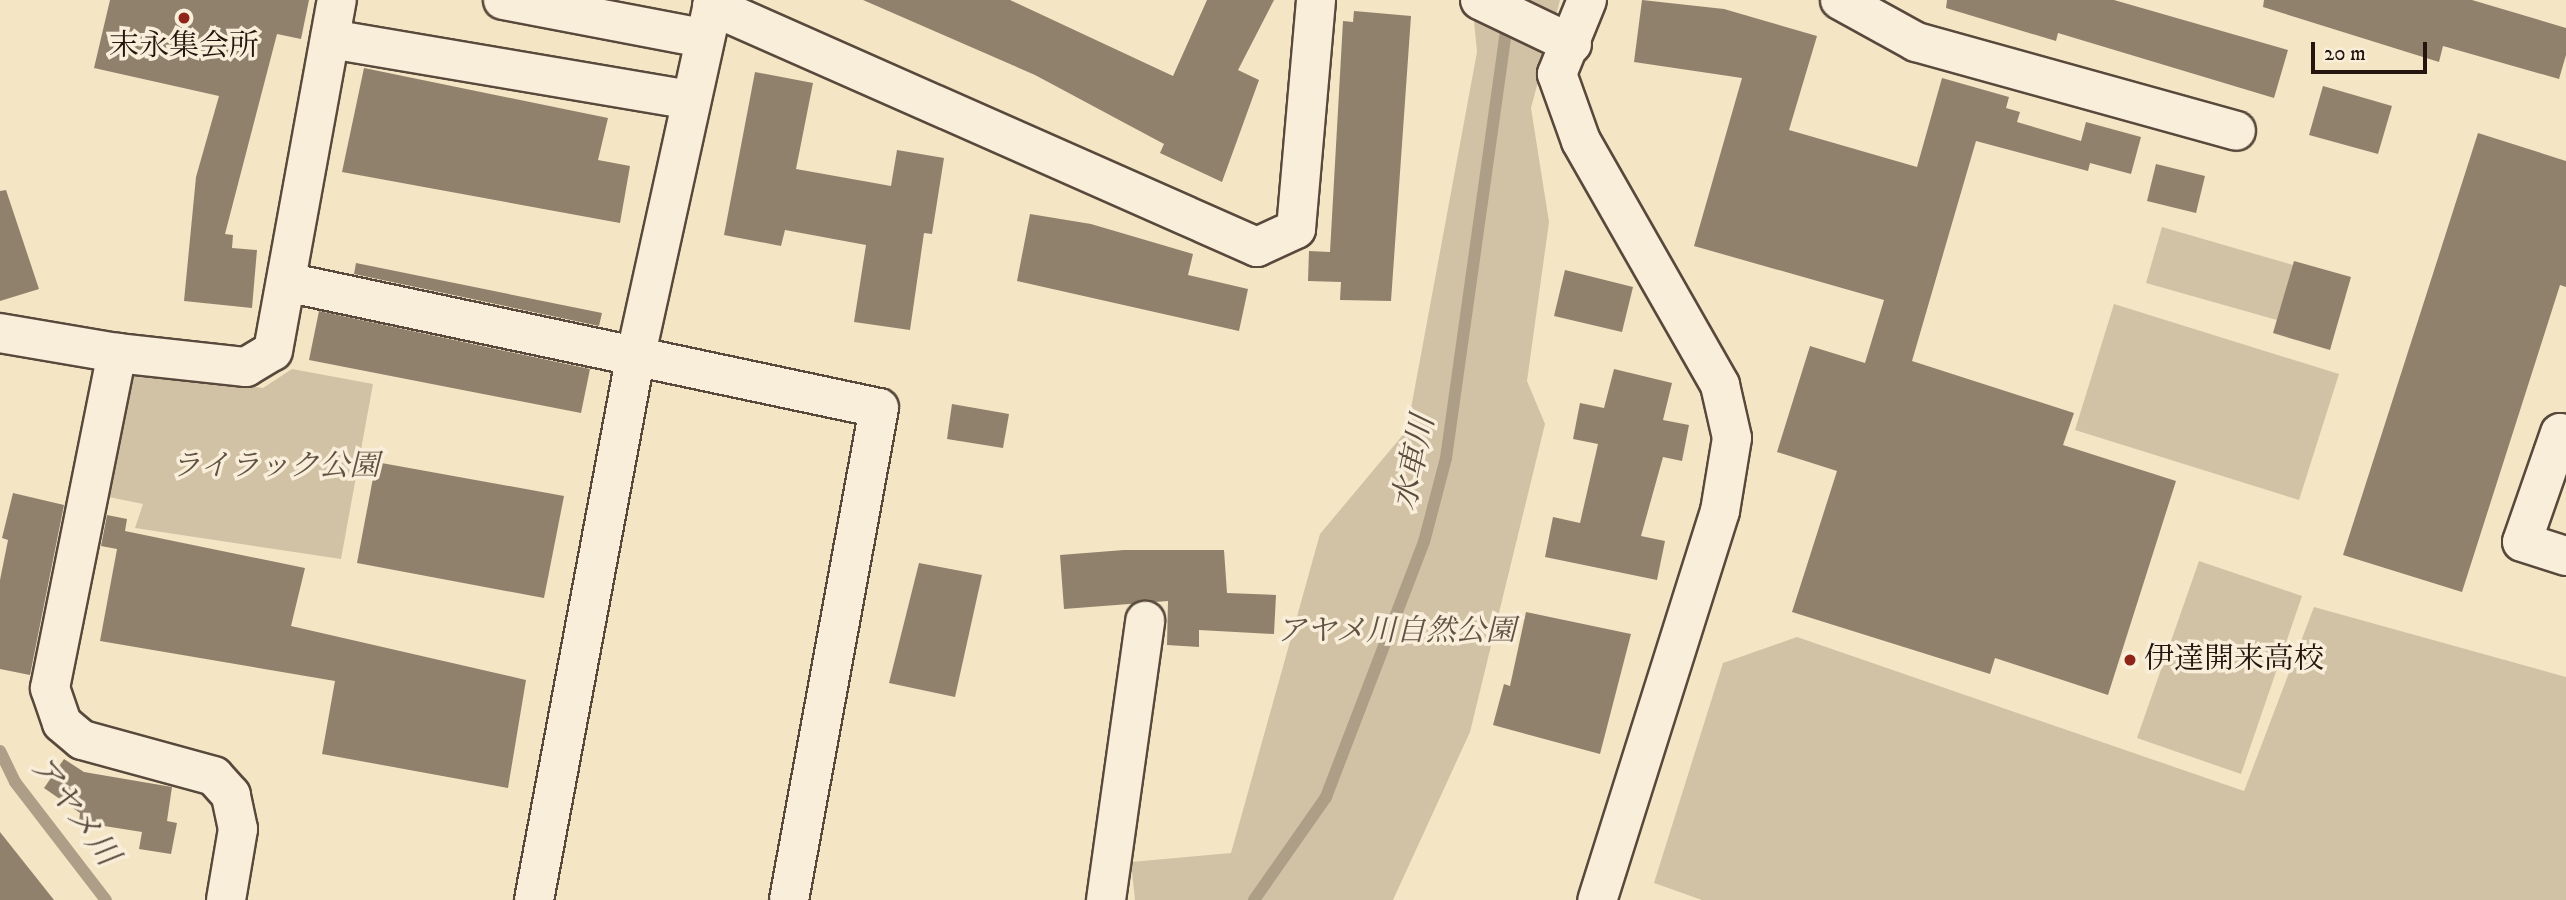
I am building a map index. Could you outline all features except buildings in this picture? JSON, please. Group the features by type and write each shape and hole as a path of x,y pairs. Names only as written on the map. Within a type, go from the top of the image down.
{"street":[{"path":"0,333 117,353 246,367 273,351 337,0"},
{"path":"503,0 709,15 1257,247 1296,229 1316,0"},
{"path":"1587,0 1572,44 1557,74 1581,141 1720,385 1732,438 1720,511 1597,900"},
{"path":"1840,0 1916,41 2236,131"},
{"path":"1485,3 1572,44"},
{"path":"534,900 636,354 709,15"},
{"path":"330,39 690,100"},
{"path":"286,282 636,354 878,408 789,900"},
{"path":"117,353 50,688 62,723 82,740 214,776 230,795 238,829 226,900"},
{"path":"2566,435 2560,433 2522,542 2566,556"},
{"path":"1106,900 1145,621"}],"green space":[{"name":"アヤメ川自然公園","path":"1472,0 1560,0 1531,108 1549,222 1527,381 1545,424 1470,732 1393,900 1135,900 1131,862 1231,853 1320,534 1407,430 1477,52"},
{"path":"2162,227 2293,265 2277,320 2146,283"},
{"path":"2114,304 2339,374 2299,500 2075,430"},
{"name":"ライラック公園","path":"292,369 373,384 341,559 135,528 143,504 104,496 123,384 141,372 263,388"},
{"path":"2199,561 2302,596 2241,774 2137,738"},
{"path":"2314,607 2566,677 2566,900 1702,900 1654,883 1723,663 1797,637 2244,791"}],"waterway":[{"name":"水車川","path":"1254,900 1326,797 1424,542 1446,458 1508,18"},
{"name":"アヤメ川","path":"0,751 15,782 106,900"}],"place":[{"name":"末永集会所","path":"184,18"},
{"name":"伊達開来高校","path":"2130,660"}]}
